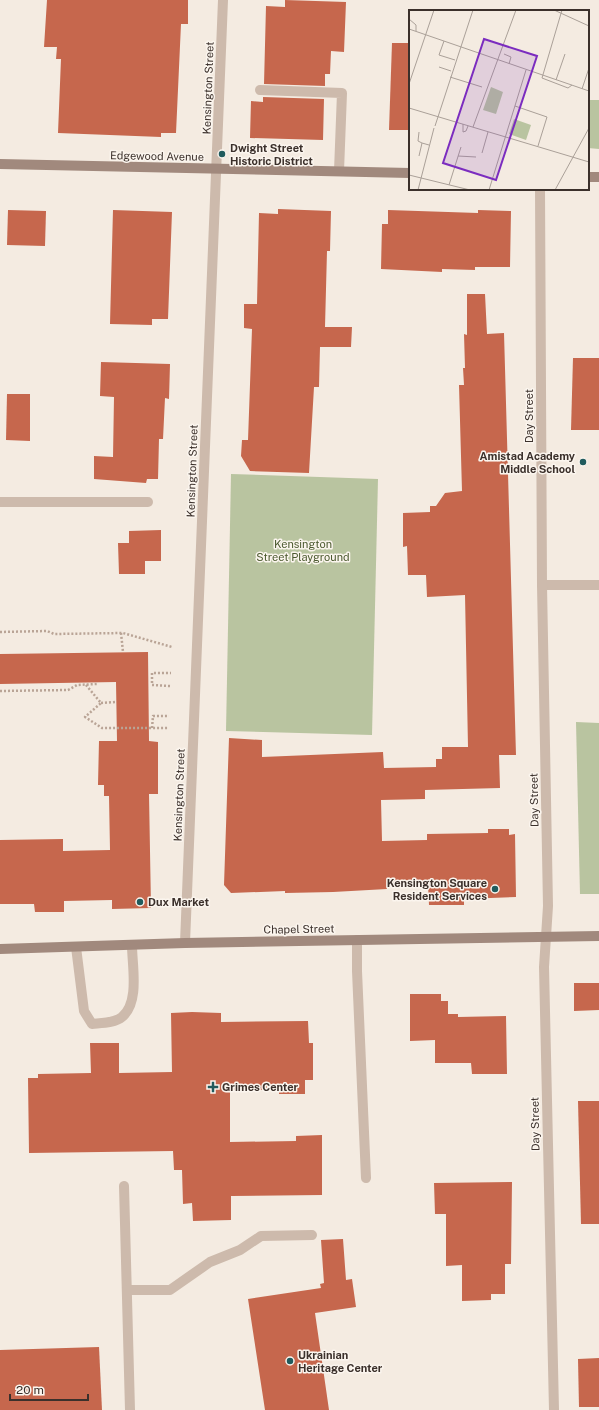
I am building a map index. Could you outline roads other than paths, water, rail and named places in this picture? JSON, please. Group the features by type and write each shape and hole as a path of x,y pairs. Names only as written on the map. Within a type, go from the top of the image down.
{"main road":[{"name":"Edgewood Avenue","path":"0,164 409,173"},
{"name":"Chapel Street","path":"0,949 185,943 599,936"}],"street":[{"name":"Kensington Street","path":"185,943 223,0"},
{"path":"260,90 342,92 339,172"},
{"name":"Day Street","path":"540,190 542,585 548,906 544,967 554,1410"},
{"path":"0,502 148,502"},
{"path":"542,585 599,586"},
{"path":"357,940 366,1178"},
{"path":"76,946 84,1010 92,1024 106,1023 122,1018 130,1007 133,990 132,945"},
{"path":"124,1186 130,1410"},
{"path":"127,1290 170,1290 210,1262 240,1250 262,1236 312,1235"}],"place":[{"name":"Dwight Street Historic District","path":"222,154"},
{"name":"Amistad Academy Middle School","path":"583,462"},
{"name":"Kensington Square Resident Services","path":"495,889"},
{"name":"Dux Market","path":"140,902"},
{"name":"Grimes Center","path":"213,1087"},
{"name":"Ukrainian Heritage Center","path":"290,1361"}],"park label":[{"name":"Kensington Street Playground","path":"303,550"}]}
